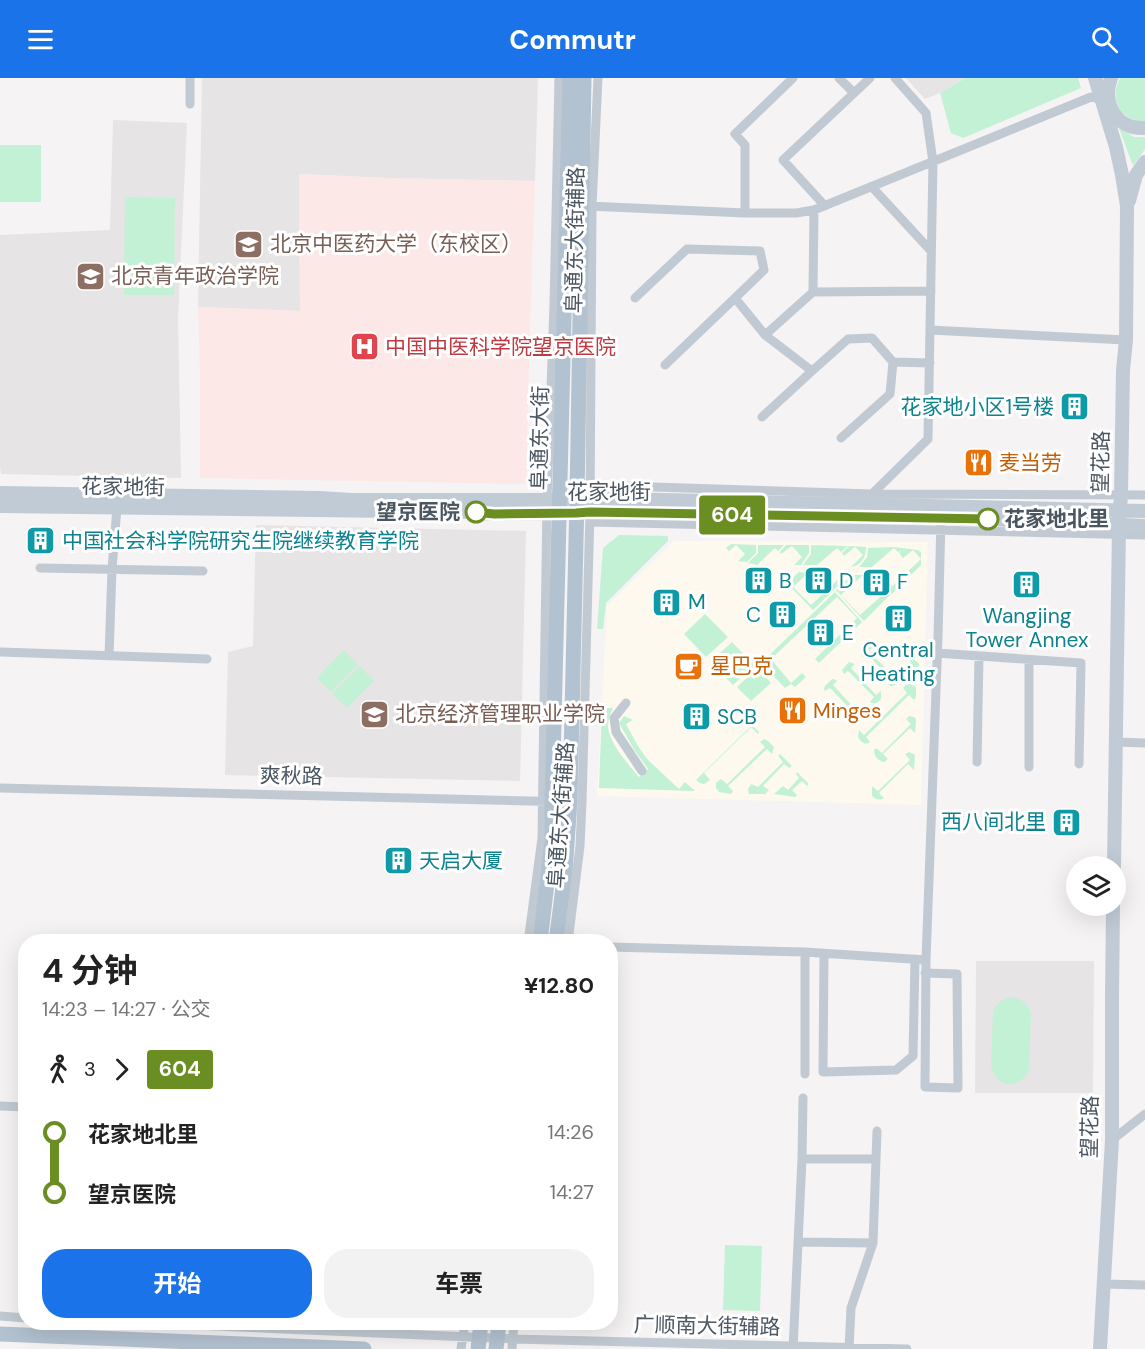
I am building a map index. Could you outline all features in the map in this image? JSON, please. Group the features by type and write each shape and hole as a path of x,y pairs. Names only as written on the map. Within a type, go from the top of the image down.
{"main road":[{"name":"阜通东大街","path":"541,934 552,841 547,800 553,507 570,78"},
{"name":"阜通东大街","path":"557,934 576,802 586,505 587,206 584,78"},
{"name":"望花路","path":"1095,78 1105,102 1127,206 1114,856"},
{"path":"1111,78 1105,102 1119,119 1128,125 1145,128"},
{"path":"1127,206 1136,175 1145,162"},
{"name":"花家地街","path":"0,493 320,498 553,507"},
{"name":"花家地街","path":"586,505 941,525 990,519 1119,530 1145,526"},
{"name":"花家地街","path":"0,506 494,514 586,505 861,506 1145,511"},
{"name":"望花路","path":"1100,1349 1112,1140 1113,916"},
{"path":"0,1334 364,1349"}],"street":[{"path":"190,78 190,104"},
{"name":"阜通东大街辅路","path":"553,507 553,316 559,78"},
{"name":"阜通东大街辅路","path":"587,206 598,78"},
{"path":"745,213 745,145 735,134 793,78"},
{"path":"839,78 854,93"},
{"path":"825,206 783,160 870,78"},
{"path":"861,506 928,439 933,162 926,113 895,78"},
{"path":"587,206 745,213 796,213 813,210 1091,97 1105,102"},
{"path":"872,187 931,250"},
{"path":"813,210 813,292"},
{"path":"635,298 687,249 760,251 764,270 664,365"},
{"path":"765,335 813,292 931,291"},
{"path":"735,298 765,335 812,371"},
{"path":"930,330 1126,340"},
{"path":"762,417 848,339 872,338 893,362 890,394 841,438"},
{"path":"893,362 930,363"},
{"path":"586,505 872,494 1145,495"},
{"name":"阜通东大街辅路","path":"569,934 580,846 576,802 590,678 586,505"},
{"path":"109,656 117,508"},
{"path":"926,973 957,974 958,1088 925,1088 926,960 941,525"},
{"path":"1119,530 1145,535"},
{"path":"40,568 203,571"},
{"path":"1,652 207,659"},
{"path":"937,653 1081,663 1079,764"},
{"path":"977,762 979,656"},
{"path":"1029,660 1029,767"},
{"path":"626,703 614,718 616,732 642,771"},
{"path":"1117,742 1145,742"},
{"name":"爽秋路","path":"0,788 576,802"},
{"name":"阜通东大街辅路","path":"529,934 547,800"},
{"path":"618,947 805,952 926,960"},
{"path":"805,952 805,1074"},
{"path":"824,954 824,1072 896,1070 913,1056 915,959"},
{"path":"793,1348 803,1098"},
{"path":"0,1106 18,1107"},
{"path":"1112,1140 1145,1114"},
{"path":"849,1348 851,1308 873,1243 877,1131"},
{"path":"802,1159 876,1159"},
{"path":"798,1242 873,1243"},
{"path":"1103,1284 1145,1285"},
{"path":"0,1316 18,1317"},
{"name":"广顺南大街辅路","path":"306,1330 479,1336 503,1340 907,1349"},
{"path":"461,1349 464,1330"}],"shaded area":[{"name":"北京中医药大学（东校区）","path":"202,78 538,78 535,181 299,174 300,311 198,307"},
{"path":"906,78 964,78 940,93 925,99"},
{"name":"北京青年政治学院","path":"113,120 187,123 178,318 181,478 1,474 0,235 110,230"},
{"name":"中国中医科学院望京医院","path":"299,174 535,181 526,484 200,478 198,307 300,311"},
{"name":"北京经济管理职业学院","path":"256,525 526,531 520,781 225,775 228,652 253,646"},
{"path":"674,541 928,542 921,805 597,796 607,606"},
{"path":"976,961 1094,961 1093,1093 975,1093"}],"green space":[{"path":"965,78 1078,78 1081,88 963,138 951,133 940,93"},
{"path":"1120,78 1145,78 1145,121 1129,118 1119,108 1116,94"},
{"path":"1119,128 1134,137 1145,137 1145,149 1133,166"},
{"path":"0,145 41,145 41,202 0,202"},
{"path":"125,197 175,198 174,295 124,295"},
{"path":"619,535 668,536 668,541 606,603 603,629 597,629 603,548"},
{"path":"731,544 756,545 756,553 747,562 738,561 745,554 736,545 729,551 726,548"},
{"path":"758,545 784,545 778,551 775,548 757,565 748,563 758,553"},
{"path":"786,545 809,545 809,553 801,565 794,565 802,557 792,546 781,554 780,552"},
{"path":"811,545 848,546 841,552 837,548 817,565 803,565 811,554"},
{"path":"849,546 866,547 863,560 851,567 863,555 855,547 844,556 842,553"},
{"path":"894,547 918,550 921,552 921,559 913,550 903,558 899,553 901,551 898,552 894,548 872,567 859,567 867,557 868,548"},
{"path":"921,559 921,565 892,594 888,590"},
{"path":"799,572 808,573 793,587 811,605 843,575 850,574 813,610 787,583"},
{"path":"852,575 863,575 841,595 860,615 887,591 890,595 864,621 836,590"},
{"path":"835,592 862,622 819,663 815,659 857,618 837,597 771,659 791,683 802,673 806,677 795,687 791,684 785,688 761,663"},
{"path":"705,614 728,637 706,657 684,634"},
{"path":"732,642 754,665 733,685 710,662"},
{"path":"867,646 873,647 869,651 895,678 899,674 901,677 897,684 890,686 888,684 892,680 867,654 862,657 861,652"},
{"path":"904,648 919,666 913,669 907,668 911,662 905,655 899,659 893,653 896,649 900,652"},
{"path":"344,650 358,665 331,692 317,678"},
{"path":"849,662 855,664 851,668 876,695 881,691 881,699 877,702 870,702 874,697 848,671 844,674 842,670"},
{"path":"360,666 374,681 347,708 332,694"},
{"path":"757,668 771,683 751,701 737,687"},
{"path":"832,679 837,681 833,685 858,712 863,708 865,714 858,720 851,719 855,714 830,688 825,691 825,686"},
{"path":"910,684 916,687 914,700 909,695 866,737 870,742 866,744 862,742 858,737 859,730 864,735 907,693 903,688"},
{"path":"602,708 613,708 608,722 609,733 620,754 639,777 648,769 619,723 624,716 633,720 626,724 647,759 679,789 685,782 695,791 599,788"},
{"path":"909,716 916,719 915,733 910,728 883,754 888,759 884,762 880,761 874,750 876,748 882,753 911,724 906,719"},
{"path":"752,725 759,732 758,734 751,727 704,773 710,780 704,784 696,780"},
{"path":"764,739 774,747 772,754 767,749 728,786 733,791 731,794 719,792 716,783 721,779 727,784 765,747 760,742"},
{"path":"909,752 915,755 914,770 908,764 879,793 884,798 878,799 872,796 872,786 878,791 910,760 905,754"},
{"path":"780,754 792,766 789,768 784,764 763,786 769,790 765,794 749,794 748,789 751,784 758,787 783,762 778,756"},
{"path":"797,772 809,784 807,786 802,781 792,790 797,795 795,797 774,794 783,786 788,790 799,778"},
{"path":"1014,997 1026,1003 1031,1015 1029,1070 1020,1081 1008,1084 998,1079 991,1066 993,1011 1001,1001"},
{"path":"725,1245 762,1246 760,1311 723,1310"}],"bus line":[{"name":"604","path":"476,512 988,519"}],"place":[{"name":"北京中医药大学（东校区）","path":"249,244"},
{"name":"北京青年政治学院","path":"90,276"},
{"name":"中国中医科学院望京医院","path":"364,347"},
{"name":"花家地小区1号楼","path":"1075,407"},
{"name":"麦当劳","path":"978,463"},
{"name":"望京医院","path":"476,512"},
{"name":"花家地北里","path":"988,519"},
{"name":"中国社会科学院研究生院继续教育学院","path":"41,541"},
{"name":"B","path":"758,581"},
{"name":"D","path":"818,581"},
{"name":"F","path":"876,582"},
{"name":"Wangjing Tower Annex","path":"1027,585"},
{"name":"M","path":"667,602"},
{"name":"C","path":"782,615"},
{"name":"Central Heating","path":"898,619"},
{"name":"E","path":"821,633"},
{"name":"星巴克","path":"689,666"},
{"name":"Minges","path":"792,711"},
{"name":"北京经济管理职业学院","path":"374,714"},
{"name":"SCB","path":"696,717"},
{"name":"西八间北里","path":"1067,822"},
{"name":"天启大厦","path":"398,861"}]}
